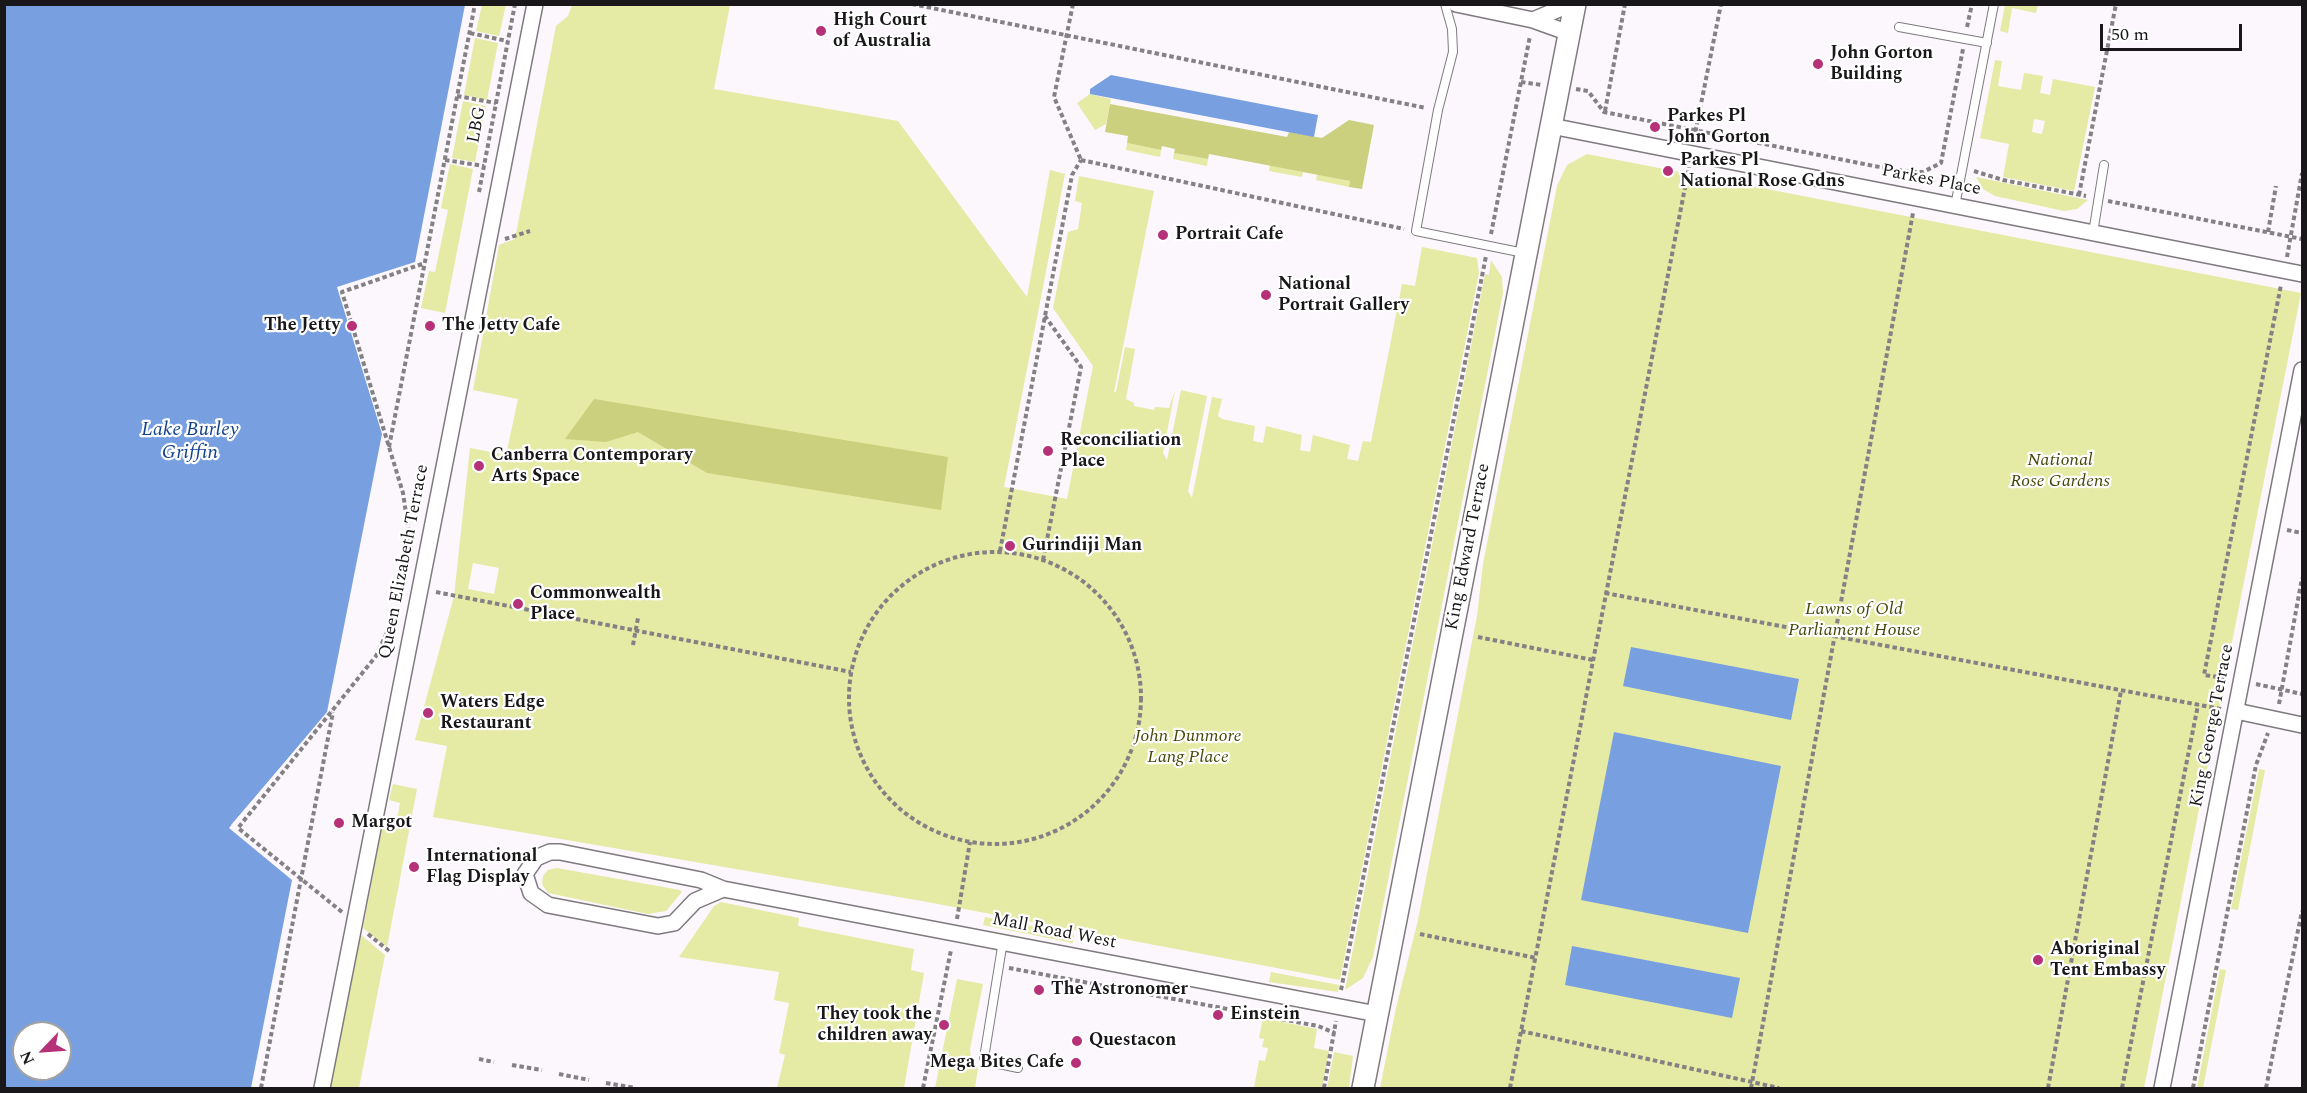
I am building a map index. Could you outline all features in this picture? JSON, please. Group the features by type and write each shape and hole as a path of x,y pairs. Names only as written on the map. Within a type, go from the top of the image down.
{"main road":[{"name":"King Edward Terrace","path":"1363,1089 1573,4"}],"street":[{"name":"Queen Elizabeth Terrace","path":"322,1089 535,4"},
{"path":"1456,4 1533,20 1569,33"},
{"path":"1533,20 1573,4"},
{"name":"Parkes Place","path":"1551,126 2302,274"},
{"name":"King George Terrace","path":"2162,1089 2302,370"},
{"path":"2236,711 2302,725"},
{"name":"Mall Road West","path":"723,889 695,901 674,923 658,926 548,905 531,893 525,874 536,858 555,852 701,880 723,889 1377,1014"}],"lane":[{"path":"1445,4 1452,29 1453,52 1438,110 1416,231 1526,254"},
{"path":"1955,206 1994,4"},
{"path":"1899,27 1987,43"},
{"path":"2093,233 2104,165"},
{"path":"1003,941 984,1058 989,1062 1018,1068"}],"path":[{"path":"389,447 475,4"},
{"name":"LBG","path":"478,198 514,4"},
{"path":"912,4 1438,110"},
{"path":"1073,4 1054,97 1081,160"},
{"path":"1604,112 1624,4"},
{"path":"1510,1089 1721,4"},
{"path":"1941,163 1972,4"},
{"path":"2079,195 2116,4"},
{"path":"1324,1089 1338,1007 1533,20"},
{"path":"470,33 507,41"},
{"path":"1588,91 1604,112 1912,172 1930,170 1941,163 1963,167 2003,180 2302,239"},
{"path":"457,96 496,104"},
{"path":"445,160 484,166"},
{"path":"1081,160 1404,229"},
{"path":"1000,551 1072,175 1081,160"},
{"path":"2204,675 2302,173"},
{"path":"2268,232 2276,186"},
{"path":"1751,1089 1916,198"},
{"path":"487,245 530,231"},
{"path":"411,548 403,493 342,292 425,263"},
{"path":"1043,560 1081,367 1045,316"},
{"path":"1000,551 1020,553 1043,560 1070,574 1090,588 1109,608 1123,629 1131,647 1140,681 1141,706 1136,734 1127,760 1113,785 1080,818 1060,830 1032,840 996,845 942,835 919,824 891,801 873,780 858,749 852,727 849,699 851,672 858,646 869,624 884,603 903,584 946,560 971,553 1000,551"},
{"path":"2193,1089 2256,765 2276,718 2283,690 2302,578"},
{"path":"420,589 851,672"},
{"path":"1605,593 2198,705 2122,1089"},
{"path":"389,951 238,828 376,656 400,605"},
{"path":"633,645 638,618"},
{"path":"1478,637 1593,660"},
{"path":"2283,690 2302,694"},
{"path":"2048,1089 2121,691"},
{"path":"261,1089 334,710"},
{"path":"923,1089 970,842"},
{"path":"2266,1089 2302,911"},
{"path":"1420,934 1536,958"},
{"path":"1025,969 1318,1026 1335,1033"},
{"path":"1521,1031 1779,1089"},
{"path":"479,1059 494,1062"},
{"path":"512,1065 542,1070"},
{"path":"559,1074 589,1080"},
{"path":"606,1083 635,1089"}],"green space":[{"path":"2005,4 2038,5 2036,13 2012,8 2008,33 2000,31"},
{"path":"482,5 506,5 499,36 476,31"},
{"name":"John Dunmore Lang Place","path":"572,5 730,5 714,89 898,121 1027,297 1050,170 1065,174 1004,487 1067,499 1093,366 1053,308 1068,232 1078,229 1082,203 1075,201 1079,176 1154,191 1114,392 1116,392 1125,347 1135,349 1126,399 1134,403 1134,406 1154,410 1155,407 1169,408 1175,390 1163,453 1167,460 1181,390 1207,396 1188,491 1192,498 1212,397 1222,399 1218,416 1222,419 1255,426 1253,441 1263,443 1266,426 1302,435 1300,450 1310,452 1313,435 1350,445 1347,459 1358,461 1363,441 1371,442 1402,284 1415,286 1422,247 1477,258 1479,273 1340,980 922,901 433,817 447,746 415,740 454,596 470,448 506,455 518,399 473,390 499,245 515,239 556,26 568,16","holes":["473,563 499,568 494,594 468,589"]},
{"path":"475,38 498,43 487,100 464,95"},
{"path":"1995,60 2002,61 1998,86 2021,90 2024,73 2043,76 2040,93 2050,95 2053,79 2095,87 2074,191 2003,177 2009,144 1980,138","holes":["2034,119 2045,121 2042,134 2032,132"]},
{"path":"1090,94 1111,99 1106,124 1095,130 1077,103"},
{"path":"463,101 486,106 475,162 452,158"},
{"path":"1110,104 1287,137 1289,132 1322,138 1349,120 1374,125 1362,189 1349,187 1350,181 1209,154 1208,159 1174,153 1175,149 1162,146 1161,150 1127,143 1128,136 1105,132"},
{"path":"1127,143 1161,150 1160,157 1126,150"},
{"path":"1174,153 1208,159 1207,166 1173,159"},
{"name":"Lawns of Old Parliament House","path":"1587,154 2301,293 2144,1088 1380,1088 1396,1008 1418,920 1477,616 1483,564 1557,186 1567,165"},
{"path":"450,164 473,169 445,313 421,308 429,271 435,272 448,210 441,208"},
{"path":"1270,165 1303,172 1302,177 1269,171"},
{"path":"1317,174 1350,181 1349,187 1316,180"},
{"path":"1976,177 2088,200 2077,209 2064,211 1995,196 1983,189"},
{"path":"1491,260 1502,277 1503,293 1373,957 1363,978 1345,990 1485,274 1489,275"},
{"path":"594,399 948,457 941,510 707,473 638,432 606,442 565,439"},
{"path":"2259,769 2265,770 2238,910 2231,909"},
{"path":"393,784 417,789 387,947 363,928 383,822 396,824 400,803 389,800"},
{"path":"557,868 682,892 666,911 648,914 548,893 542,884 543,876 548,870"},
{"path":"721,902 799,918 798,926 914,949 911,970 924,973 904,1088 777,1088 785,1055 779,1053 789,1003 774,1000 779,972 679,957 714,906"},
{"path":"985,917 1074,934 1073,943 983,925"},
{"path":"361,935 385,955 359,1088 330,1088"},
{"path":"2220,969 2226,970 2203,1088 2197,1088"},
{"path":"1271,972 1339,985 1338,992 1269,982"},
{"path":"957,979 983,984 970,1049 971,1058 978,1067 975,1088 935,1088"},
{"path":"1263,1018 1317,1029 1314,1048 1329,1051 1322,1088 1254,1088 1259,1060 1265,1061 1268,1048 1262,1047 1264,1039 1259,1038"},
{"path":"1334,1052 1353,1056 1349,1088 1327,1088"}],"water":[{"name":"Lake Burley Griffin","path":"5,5 465,5 415,262 337,287 382,434 327,712 229,828 292,880 251,1088 5,1088"},
{"path":"1111,75 1318,115 1314,137 1090,94 1090,89"},
{"path":"1631,647 1799,679 1791,720 1623,686"},
{"path":"1614,732 1781,766 1748,933 1581,900"},
{"path":"1572,946 1740,978 1732,1018 1565,985"}],"pier":[{"path":"418,262 341,289 384,431 339,289"},
{"path":"329,711 329,714 234,827 231,825"}],"place":[{"name":"High Court of Australia","path":"821,31"},
{"name":"John Gorton Building","path":"1818,64"},
{"name":"Parkes Pl John Gorton","path":"1655,127"},
{"name":"Parkes Pl National Rose Gdns","path":"1668,171"},
{"name":"Portrait Cafe","path":"1163,235"},
{"name":"National Portrait Gallery","path":"1266,295"},
{"name":"The Jetty","path":"352,326"},
{"name":"The Jetty Cafe","path":"430,326"},
{"name":"Reconciliation Place","path":"1048,451"},
{"name":"Canberra Contemporary Arts Space","path":"479,466"},
{"name":"Gurindiji Man","path":"1010,546"},
{"name":"Commonwealth Place","path":"518,604"},
{"name":"Waters Edge Restaurant","path":"428,713"},
{"name":"Margot","path":"339,823"},
{"name":"International Flag Display","path":"414,867"},
{"name":"Aboriginal Tent Embassy","path":"2038,960"},
{"name":"The Astronomer","path":"1039,990"},
{"name":"Einstein","path":"1218,1015"},
{"name":"They took the children away","path":"944,1025"},
{"name":"Questacon","path":"1077,1041"},
{"name":"Mega Bites Cafe","path":"1076,1063"}],"park label":[{"name":"National Rose Gardens","path":"2060,471"}]}
